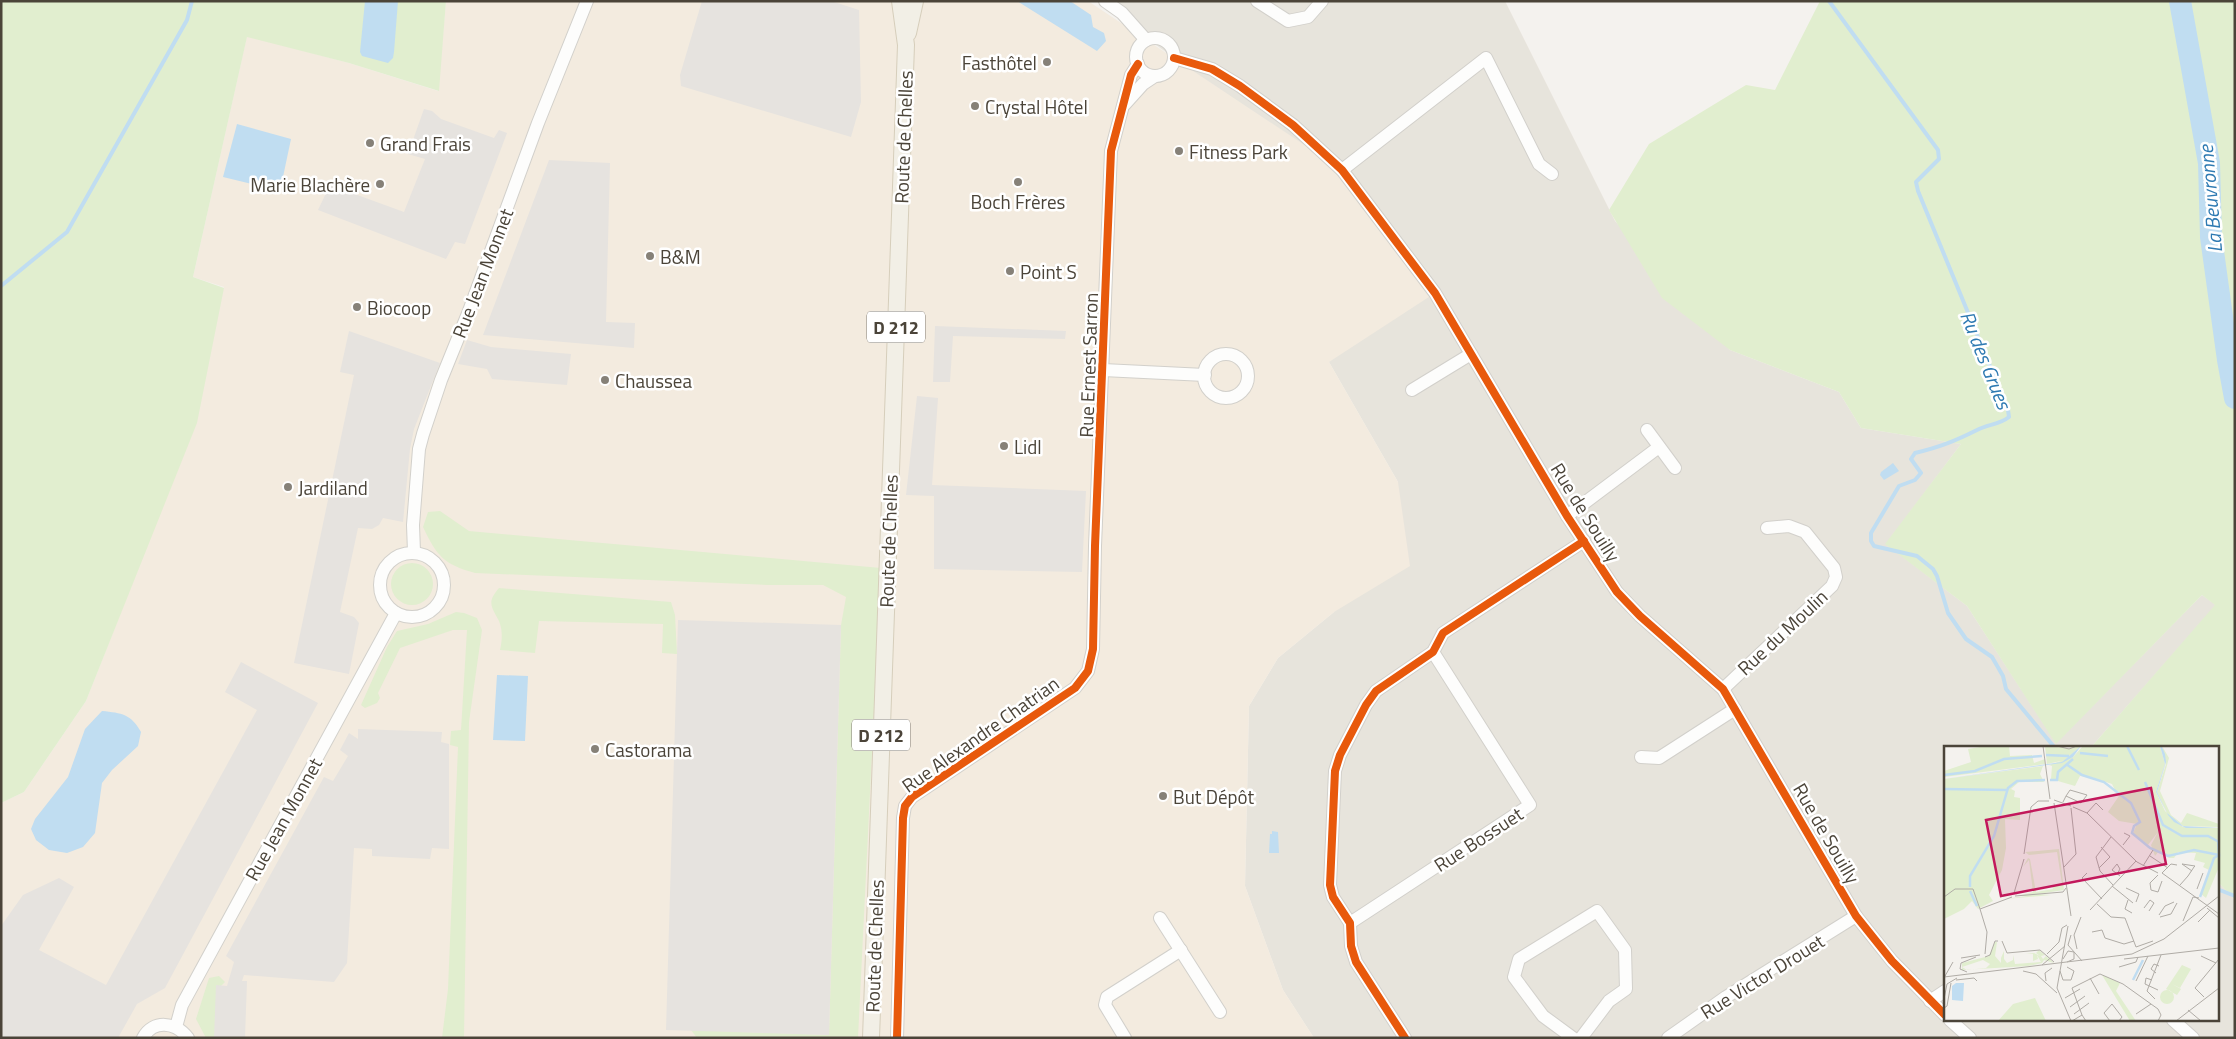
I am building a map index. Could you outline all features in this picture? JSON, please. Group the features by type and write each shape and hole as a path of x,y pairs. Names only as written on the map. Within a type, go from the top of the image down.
{"main road":[{"name":"D 212","path":"900,1 906,45"},
{"name":"D 212","path":"906,45 915,1"},
{"name":"Route de Chelles","path":"871,1038 906,45"}],"street":[{"name":"Rue Jean Monnet","path":"414,552 413,525 419,449 423,434 441,380 469,311 538,123 588,1"},
{"path":"1105,1 1122,13 1146,40"},
{"path":"1257,1 1288,21 1308,17 1322,1"},
{"path":"1158,38 1168,43 1174,58 1170,69 1161,75 1155,76 1145,73 1136,59 1138,48 1146,40 1158,38"},
{"name":"Rue de Souilly","path":"1174,58 1212,70 1240,86 1292,125 1342,170 1435,293 1567,516 1617,592 1640,616 1723,689 1856,916 1892,961 1930,1002 1944,1014"},
{"path":"1342,170 1486,58 1539,164 1552,174"},
{"name":"Rue Ernest Sarron","path":"1088,671 1093,649 1095,546 1111,151 1131,76 1138,64"},
{"name":"Rue Ernest Sarron","path":"1125,104 1143,84 1155,76"},
{"path":"1412,390 1471,354"},
{"path":"1103,370 1205,375"},
{"path":"1647,430 1675,468"},
{"path":"1567,516 1659,447"},
{"name":"Rue du Moulin","path":"1723,689 1832,586 1836,577 1834,568 1805,532 1789,526 1767,528"},
{"path":"1405,1038 1356,962 1351,946 1350,923 1333,897 1330,885 1335,771 1340,755 1366,705 1376,691 1433,652 1443,633 1584,541"},
{"path":"414,552 422,554 437,563 444,577 444,593 435,608 426,614 406,617 396,613 382,598 380,579 389,562 396,557 414,552"},
{"name":"Rue Jean Monnet","path":"176,1027 182,1005 396,613"},
{"name":"Rue Bossuet","path":"1350,923 1530,805 1433,652"},
{"name":"Rue Alexandre Chatrian","path":"897,1038 903,818 905,806 912,797 1075,688 1088,671"},
{"path":"1642,757 1659,758 1735,709"},
{"path":"1573,1038 1543,1016 1514,976 1519,959 1597,911 1625,950 1626,989 1609,1001 1581,1038"},
{"name":"Rue Victor Drouet","path":"1668,1038 1726,997 1856,916"},
{"path":"1160,918 1220,1012"},
{"path":"1125,1038 1105,1005 1107,998 1181,950"},
{"path":"1930,1002 1944,992"},
{"path":"1952,1022 1970,1038"},
{"path":"2175,1022 2192,1038"},
{"path":"143,1038 152,1028 160,1025 176,1027 188,1038"}],"shaded area":[{"path":"446,1 1088,1 1342,170 1435,293 1329,362 1398,482 1410,566 1334,612 1278,658 1249,706 1245,886 1283,990 1314,1038 1,1038 1,803 24,792 86,701 144,554 224,287 193,277 247,36 349,63 438,91"},
{"path":"702,1 831,1 859,10 861,102 851,137 681,86 680,75"},
{"path":"1096,1 1505,1 1615,221 1730,350 1839,392 1861,428 1961,444 1886,544 1967,606 2056,743 2202,595 2216,605 2093,746 1944,746 1944,1022 2218,1022 2218,882 2235,900 2235,1038 1314,1038 1283,990 1245,886 1249,706 1278,658 1334,612 1398,482 1329,362 1174,58"},
{"path":"424,109 432,111 441,119 494,138 499,130 507,133 465,244 455,242 446,259 318,210 330,185 404,212 425,159 408,154"},
{"path":"549,160 610,163 606,322 635,323 634,348 483,335"},
{"path":"935,326 1066,331 1065,339 953,336 950,382 933,382"},
{"path":"349,331 440,363 414,429 410,449 403,522 383,518 379,525 372,529 358,528 340,612 354,617 359,623 349,674 294,663 354,375 340,372"},
{"path":"467,340 491,347 571,354 567,385 492,379 487,369 458,364"},
{"path":"917,396 938,398 932,485 1086,491 1082,572 934,569 934,496 906,495"},
{"path":"678,620 841,625 829,1035 666,1030"},
{"path":"241,662 318,703 165,988 137,1004 118,1038 1,1038 1,926 23,895 59,878 74,887 39,950 106,985 257,710 225,692"},
{"path":"358,729 442,732 441,742 449,744 449,849 432,848 430,859 372,856 372,849 354,848 347,963 334,982 244,975 242,981 247,981 245,1038 214,1038 216,985 227,986 234,962 226,956 324,777 333,781 348,756 340,750 349,733 358,739"}],"green space":[{"path":"1,1 446,1 439,91 349,63 247,37 193,277 224,288 197,423 86,701 24,792 1,803"},
{"path":"1820,1 2235,1 2235,900 2218,882 2218,746 2093,745 2215,605 2202,595 2056,744 1967,606 1885,544 1961,444 1861,428 1839,392 1730,350 1662,298 1609,210 1649,144 1746,85 1775,90"},
{"path":"440,511 469,531 881,568 858,1038 697,1038 691,1030 829,1035 841,625 846,597 823,585 768,585 475,573 455,566 442,558 433,545 423,527 428,512"},
{"path":"416,563 424,566 430,572 433,584 430,596 424,602 408,605 400,602 394,596 391,580 394,572 400,566"},
{"path":"499,588 671,602 675,615 677,654 662,653 663,624 539,621 535,653 500,650 502,640 501,628 491,601"},
{"path":"456,612 477,618 482,630 469,722 464,1038 442,1038 448,989 458,747 450,745 451,731 461,730 467,630 453,630 400,648 378,693 380,698 377,703 365,708 361,705 387,647 397,631 428,624"},
{"path":"219,976 225,982 217,990 217,1038 206,1038 196,1019 209,978"}],"water":[{"path":"365,1 398,1 394,52 393,58 388,63 362,56 360,52"},
{"path":"1017,1 1070,1 1091,15 1093,27 1104,33 1106,41 1097,51"},
{"path":"237,124 291,139 280,191 223,177"},
{"path":"1893,463 1899,471 1884,480 1880,475 1881,472"},
{"path":"497,675 528,676 525,741 493,740"},
{"path":"102,711 120,714 134,721 141,732 138,746 112,770 102,783 95,833 83,847 67,853 49,850 36,840 31,829 35,819 68,777 85,729"},
{"path":"1272,831 1278,832 1279,853 1269,853 1270,834 1272,834"}],"waterway":[{"path":"1,286 67,232 187,20 192,1"},
{"name":"Ru des Grues","path":"1829,1 1938,150 1939,159 1916,182 1918,191 2008,410 2009,417 2001,422 1981,428 1947,443 1915,453 1911,459 1921,473 1915,480 1899,486 1871,533 1871,541 1874,546 1917,556 1933,569 1937,576 1948,613 1966,639 1992,657 2003,676 2006,689 2053,746"},
{"name":"La Beuvronne","path":"2180,1 2209,163 2211,237 2235,398"},
{"name":"Ru des Grues","path":"2218,889 2235,896"}],"cycle path":[{"path":"1174,58 1212,69 1240,86 1293,125 1342,170 1435,293 1567,516 1617,592 1640,616 1723,689 1856,916 1892,961 1944,1014"},
{"path":"897,1038 903,818 905,806 912,797 1075,688 1088,671 1093,649 1095,546 1111,151 1131,75 1138,64"},
{"path":"1405,1038 1356,962 1351,946 1350,923 1333,897 1330,885 1335,771 1340,755 1366,705 1376,691 1433,652 1443,633 1584,541"}],"place":[{"name":"Fasthôtel","path":"1047,62"},
{"name":"Crystal Hôtel","path":"975,106"},
{"name":"Grand Frais","path":"370,143"},
{"name":"Fitness Park","path":"1179,151"},
{"name":"Boch Frères","path":"1018,182"},
{"name":"Marie Blachère","path":"380,184"},
{"name":"B&M","path":"650,256"},
{"name":"Point S","path":"1010,271"},
{"name":"Biocoop","path":"357,307"},
{"name":"Chaussea","path":"605,380"},
{"name":"Lidl","path":"1004,446"},
{"name":"Jardiland","path":"288,487"},
{"name":"Castorama","path":"595,749"},
{"name":"But Dépôt","path":"1163,796"}]}
